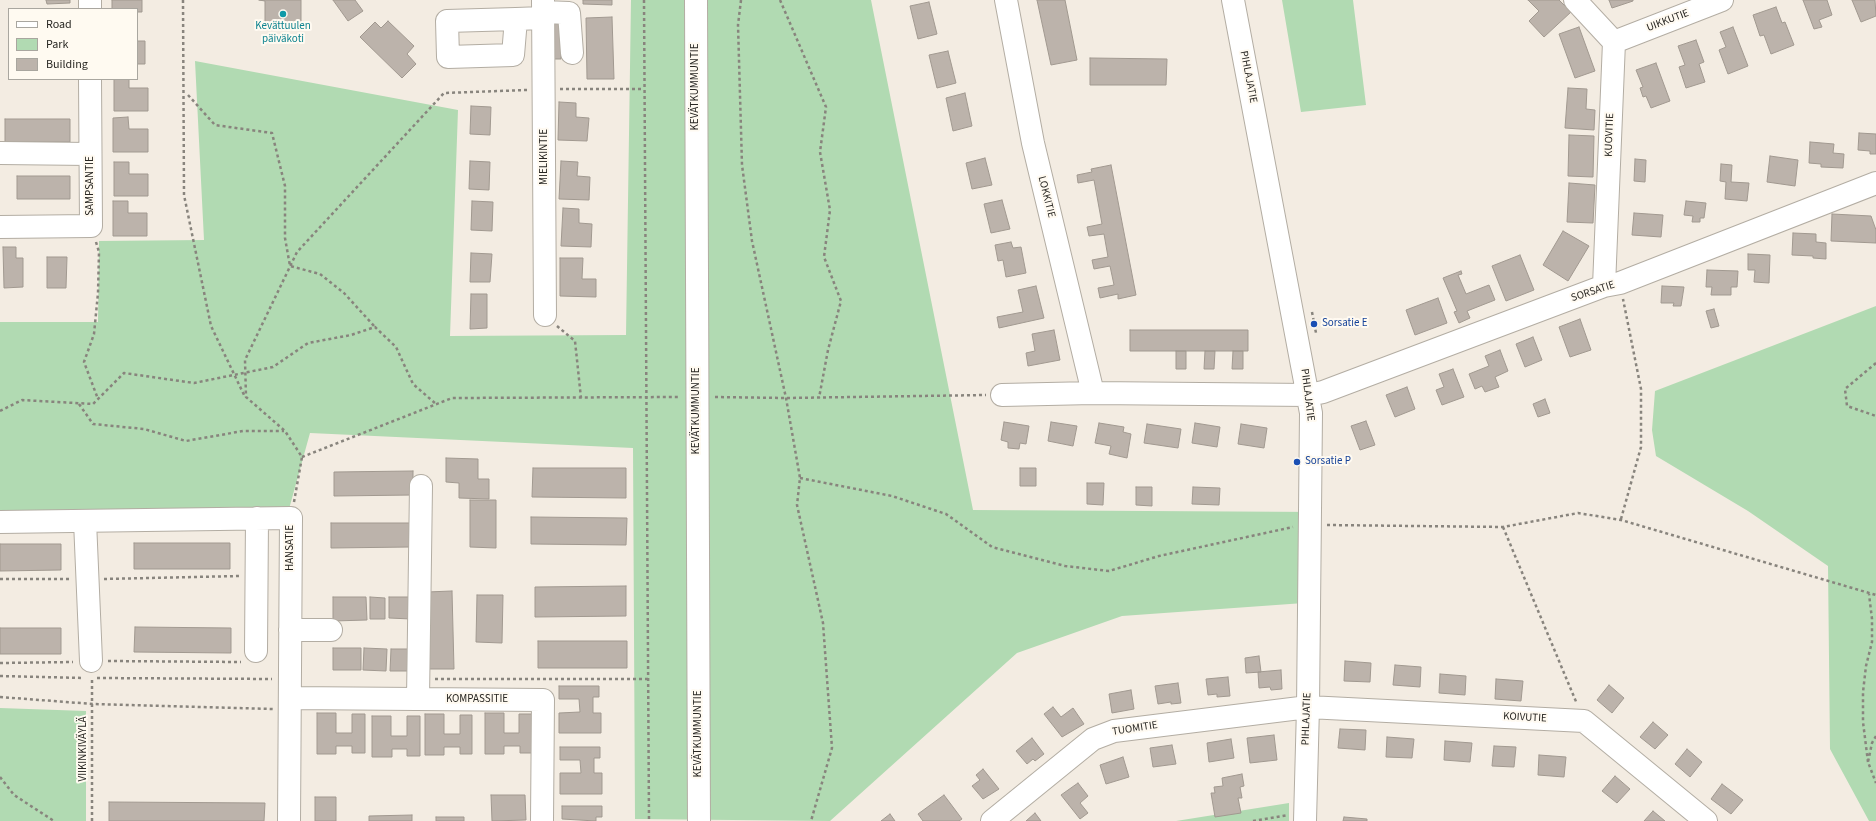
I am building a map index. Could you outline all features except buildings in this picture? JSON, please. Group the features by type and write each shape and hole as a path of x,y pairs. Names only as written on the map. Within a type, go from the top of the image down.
{"street":[{"name":"KEVÄTKUMMUNTIE","path":"696,0 696,396 699,821"},
{"name":"LOKKITIE","path":"1006,0 1033,143 1093,393"},
{"name":"PIHLAJATIE","path":"1233,0 1309,395 1311,413 1308,707 1304,817"},
{"path":"1575,0 1614,42"},
{"name":"UIKKUTIE","path":"1614,42 1722,0"},
{"path":"516,18 543,10 570,6 572,53"},
{"name":"MIELIKINTIE","path":"543,10 545,315"},
{"name":"KUOVITIE","path":"1612,284 1614,42"},
{"name":"SAMPSANTIE","path":"0,227 91,226 90,80"},
{"path":"0,153 90,154"},
{"name":"SORSATIE","path":"1309,395 1323,392 1612,284 1876,183"},
{"path":"1002,395 1093,393 1309,395"},
{"path":"418,699 421,486"},
{"path":"256,651 257,518"},
{"name":"HANSATIE","path":"0,522 291,518 289,821"},
{"path":"85,520 92,670"},
{"path":"290,630 331,630"},
{"name":"KOMPASSITIE","path":"290,704 418,699 543,700 542,821"},
{"name":"KOIVUTIE","path":"1308,707 1584,721"},
{"name":"TUOMITIE","path":"992,821 1093,739 1114,731 1308,707"},
{"path":"1584,721 1706,821"}],"path":[{"path":"183,0 184,195 211,326 246,398 284,430 302,457 291,518"},
{"path":"644,0 649,821"},
{"path":"741,0 738,25 742,165 752,241 786,398 800,478 797,505 824,623 832,748 811,821"},
{"path":"780,0 826,107 820,152 830,210 824,257 841,301 828,350 819,398"},
{"path":"246,398 245,360 297,252 444,93"},
{"path":"188,95 215,125 272,133 285,186 285,238 290,266"},
{"path":"95,237 98,252 98,293 94,334 84,362 98,399"},
{"path":"290,266 320,274 344,293 375,327 396,347 413,384 436,404"},
{"path":"1612,284 1641,389 1641,448 1620,520"},
{"path":"545,315 574,340 581,398"},
{"path":"0,410 22,400 93,404 124,373 194,383 273,367 308,343 351,335 375,327"},
{"path":"1876,363 1845,389 1847,406 1876,416"},
{"path":"302,457 452,398 647,398 696,396 819,398 1002,395"},
{"path":"79,404 93,424 144,429 186,441 242,430 284,430"},
{"path":"800,478 892,496 946,514 992,547 1065,566 1109,571 1159,556 1310,523 1325,526 1503,527 1578,513 1620,520 1876,595"},
{"path":"1503,527 1584,721"},
{"path":"0,579 87,579 257,574"},
{"path":"1869,594 1872,619 1872,642 1866,666 1863,692 1863,722 1868,762 1876,783"},
{"path":"0,663 92,670 256,662 256,651"},
{"name":"VIIKINKIVÄYLÄ","path":"92,670 92,821"},
{"path":"0,697 93,704 290,704"},
{"path":"1868,762 1872,743 1876,736"},
{"path":"0,777 14,795 54,821"},
{"path":"1253,821 1304,817"}],"green space":[{"path":"631,0 871,0 973,510 1319,512 1318,602 1122,616 1017,653 830,821 635,819 633,448 310,433 289,509 0,511 0,322 98,322 99,241 204,240 195,61 458,110 450,336 626,335"},
{"path":"1282,0 1353,0 1366,105 1301,112"},
{"path":"1876,306 1876,821 1869,821 1830,749 1828,566 1748,511 1656,456 1652,430 1655,391"},
{"path":"0,708 86,711 86,821 0,821"},
{"path":"1289,803 1289,821 1176,821"}],"place":[{"name":"Kevättuulen päiväkoti","path":"283,14"},
{"name":"Sorsatie E","path":"1314,324"},
{"name":"Sorsatie P","path":"1297,462"}]}
